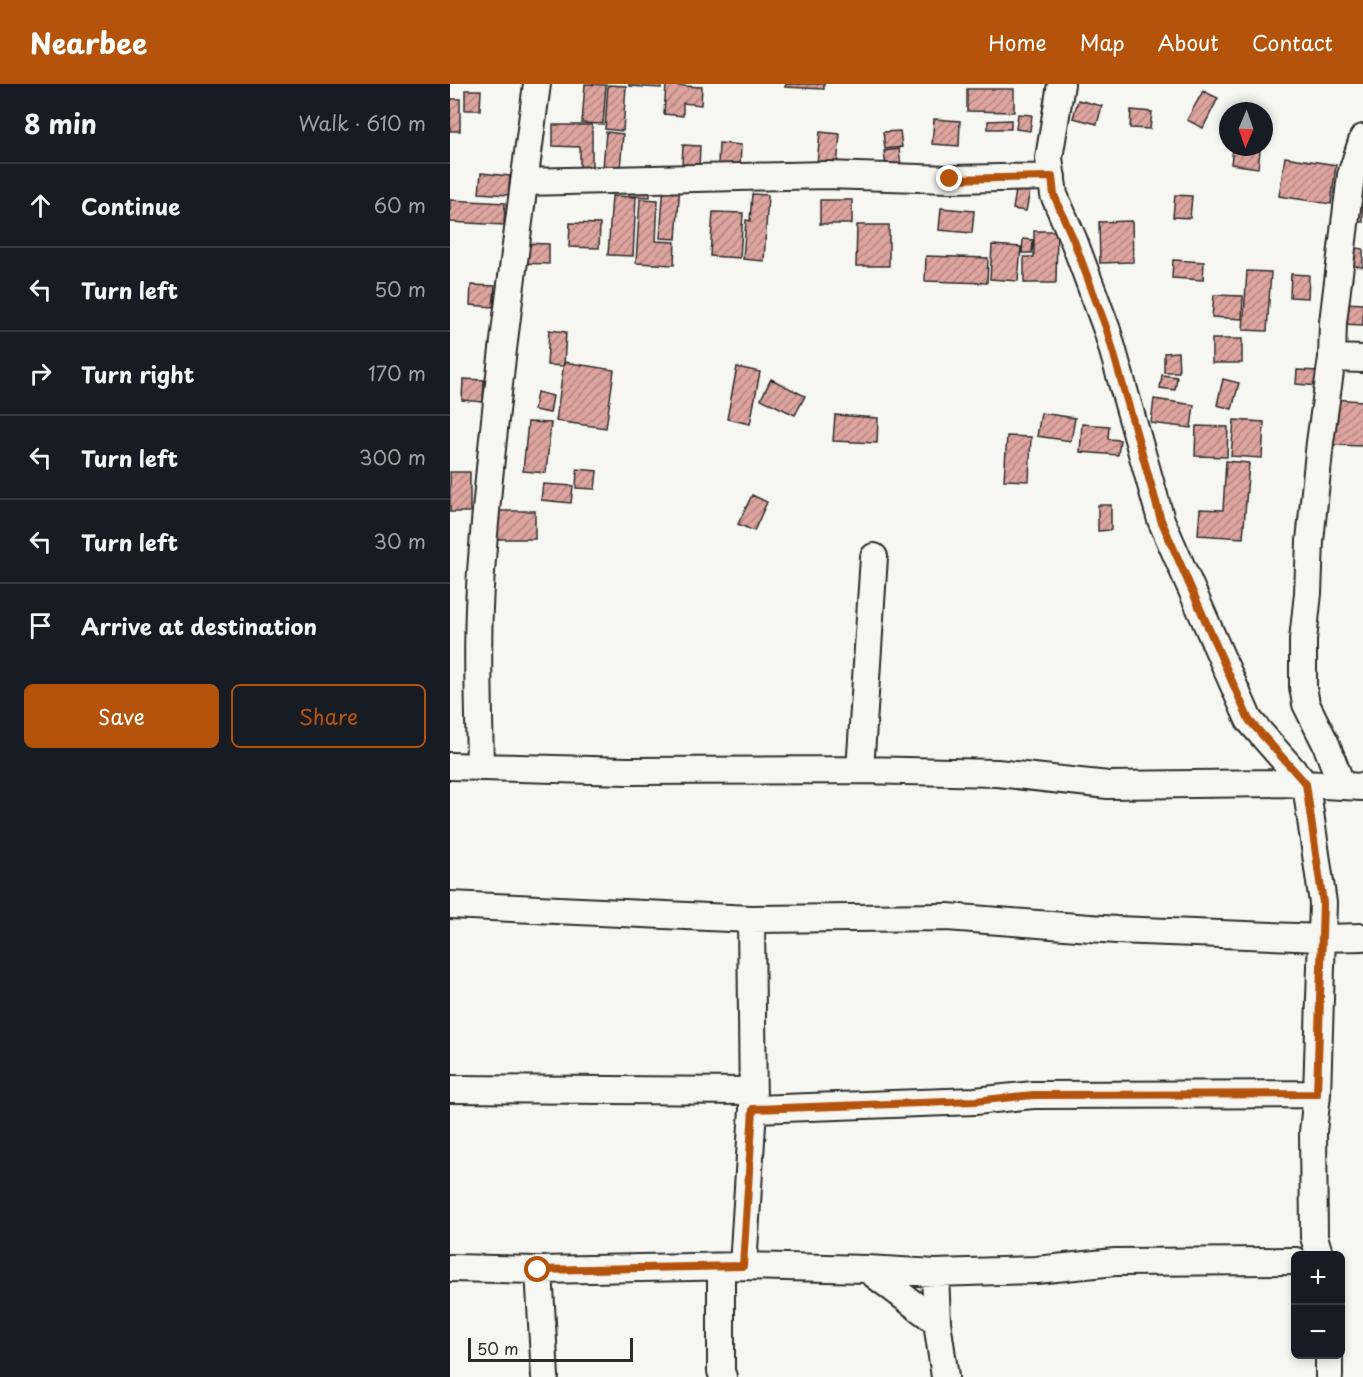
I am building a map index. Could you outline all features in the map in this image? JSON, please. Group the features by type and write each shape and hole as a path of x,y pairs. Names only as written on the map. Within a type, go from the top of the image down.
{"street":[{"path":"480,767 478,648 481,572 500,377 537,84"},
{"path":"1061,84 1049,158 1054,195 1074,241 1107,330 1161,520 1249,720 1306,784 1323,903 1317,1094 1313,1132 1314,1237 1318,1251"},
{"path":"1353,787 1326,744 1306,704 1303,687 1303,640 1320,442 1332,358 1333,322 1351,175 1363,138"},
{"path":"524,182 826,174 950,179 1052,177"},
{"path":"1332,358 1363,360"},
{"path":"860,770 874,557"},
{"path":"450,766 627,771 860,770 997,773 1108,785 1237,783 1353,787"},
{"path":"450,904 751,919 946,917 1116,930 1322,938 1363,937"},
{"path":"723,1377 721,1371 732,1266 753,1100 751,919"},
{"path":"450,1089 753,1100 975,1101 1033,1095 1317,1094"},
{"path":"450,1268 538,1270 732,1266 935,1273 1036,1270 1115,1262 1291,1261"},
{"path":"867,1269 937,1322"},
{"path":"538,1270 545,1377"},
{"path":"935,1273 937,1322 945,1377"},
{"path":"1329,1359 1329,1377"}],"building":[{"path":"585,84 606,85 603,124 582,123"},
{"path":"629,84 661,84 661,88 629,86"},
{"path":"786,84 824,84 824,89 785,87"},
{"path":"608,85 626,86 623,131 605,129"},
{"path":"666,85 702,87 701,105 683,103 683,116 664,114"},
{"path":"967,89 1014,89 1014,112 967,111"},
{"path":"465,90 481,90 480,110 465,110"},
{"path":"1203,91 1218,98 1203,128 1187,120"},
{"path":"450,99 460,99 460,131 450,131"},
{"path":"1078,100 1102,106 1097,124 1073,118"},
{"path":"1131,110 1152,112 1150,129 1130,128"},
{"path":"1018,114 1032,115 1030,131 1016,129"},
{"path":"934,119 960,121 959,146 932,144"},
{"path":"1011,120 1011,129 988,129 988,121"},
{"path":"553,125 592,125 592,168 580,168 580,147 553,146"},
{"path":"900,131 902,147 885,149 883,132"},
{"path":"606,132 623,134 620,169 603,168"},
{"path":"820,132 840,134 837,166 817,164"},
{"path":"719,143 741,145 740,167 718,166"},
{"path":"683,145 700,146 699,168 682,166"},
{"path":"899,149 901,166 886,168 884,151"},
{"path":"1232,156 1259,156 1258,168 1231,164"},
{"path":"1285,157 1336,165 1331,204 1279,196"},
{"path":"481,173 510,176 508,195 479,193"},
{"path":"630,181 650,183 650,197 629,196"},
{"path":"664,184 680,185 676,239 660,238"},
{"path":"1017,184 1031,186 1026,211 1013,209"},
{"path":"752,194 768,195 764,261 743,259 746,220 750,221"},
{"path":"1175,195 1192,196 1190,218 1173,217"},
{"path":"612,196 636,197 633,256 608,255"},
{"path":"640,199 658,200 656,241 675,242 674,265 636,263"},
{"path":"450,200 505,203 504,225 450,222"},
{"path":"820,200 852,200 852,224 820,224"},
{"path":"1363,204 1363,222 1357,222 1356,205"},
{"path":"941,208 974,211 972,233 939,230"},
{"path":"713,212 743,213 740,258 710,256"},
{"path":"1132,221 1133,262 1100,263 1099,222"},
{"path":"570,223 600,224 599,248 569,247"},
{"path":"857,225 889,225 889,266 856,266"},
{"path":"1034,231 1057,231 1056,283 1024,283 1024,257 1034,257"},
{"path":"1023,239 1033,240 1032,253 1022,253"},
{"path":"520,243 549,244 549,264 519,263"},
{"path":"992,245 1021,247 1018,281 990,279"},
{"path":"1349,247 1363,249 1363,267 1346,265"},
{"path":"926,256 988,258 987,283 925,281"},
{"path":"1173,260 1204,262 1203,280 1172,278"},
{"path":"1247,271 1271,272 1267,331 1243,330"},
{"path":"1291,274 1309,275 1308,298 1290,297"},
{"path":"471,285 495,286 493,307 470,305"},
{"path":"1214,295 1243,296 1242,319 1212,317"},
{"path":"1344,303 1363,304 1363,325 1342,324"},
{"path":"549,330 566,332 564,366 547,365"},
{"path":"1212,339 1242,339 1242,363 1212,363"},
{"path":"1178,352 1179,372 1164,372 1164,353"},
{"path":"564,362 614,370 606,428 556,421"},
{"path":"737,367 760,372 750,424 727,419"},
{"path":"1297,370 1320,371 1319,386 1296,384"},
{"path":"1162,375 1177,377 1175,390 1160,388"},
{"path":"463,379 484,380 483,402 462,400"},
{"path":"771,379 805,396 795,415 761,399"},
{"path":"1223,379 1239,383 1232,409 1217,405"},
{"path":"537,392 553,396 550,413 534,410"},
{"path":"1154,399 1194,405 1191,428 1151,423"},
{"path":"1332,399 1363,401 1363,446 1332,445"},
{"path":"1041,413 1075,418 1071,441 1037,436"},
{"path":"835,415 878,418 877,443 833,441"},
{"path":"1234,420 1264,422 1262,458 1231,456"},
{"path":"528,422 551,423 546,473 523,471"},
{"path":"1082,424 1109,426 1108,439 1120,440 1118,455 1080,452"},
{"path":"1196,426 1228,427 1227,457 1195,456"},
{"path":"1007,436 1031,437 1029,481 1004,480"},
{"path":"1226,461 1249,463 1243,538 1198,535 1200,509 1223,510"},
{"path":"577,469 597,471 595,489 576,488"},
{"path":"450,472 470,472 470,512 450,512"},
{"path":"543,484 573,486 571,503 541,500"},
{"path":"752,495 767,502 754,531 738,524"},
{"path":"1098,505 1111,505 1111,530 1098,531"},
{"path":"493,511 535,511 535,539 493,539"}],"route":[{"path":"538,1270 743,1266 753,1109 975,1101 1033,1095 1317,1094 1323,903 1306,784 1249,720 1161,520 1107,330 1074,241 1054,195 1052,177 950,179"}]}
